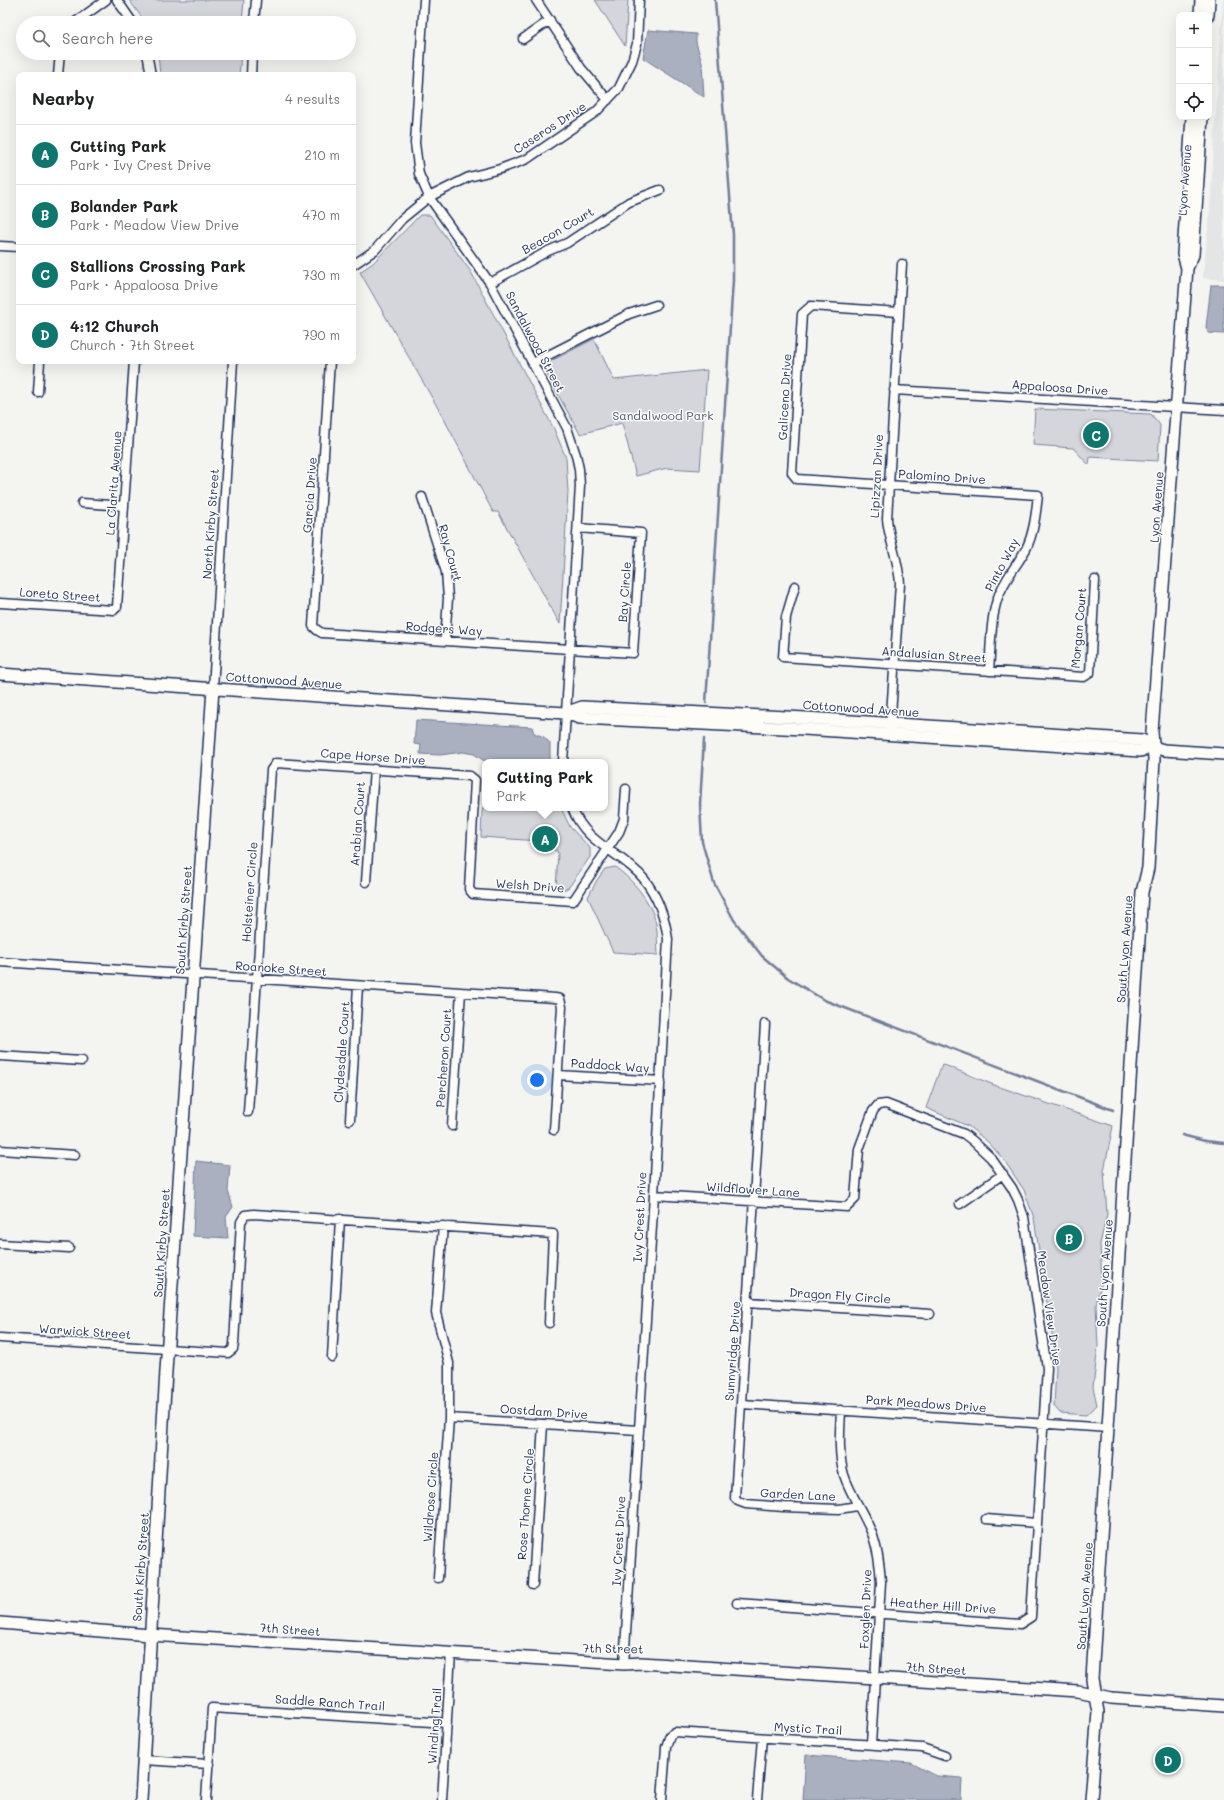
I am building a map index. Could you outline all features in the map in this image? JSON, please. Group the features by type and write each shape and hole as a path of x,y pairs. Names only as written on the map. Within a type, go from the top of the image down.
{"street":[{"path":"84,16 106,0"},
{"path":"117,0 128,16"},
{"path":"255,16 256,0"},
{"name":"Sandalwood Street","path":"424,0 415,143 419,174 429,197 490,283 567,428 576,455 580,486 566,713"},
{"path":"536,0 581,68 608,100"},
{"name":"Caseros Drive","path":"356,263 375,250 408,214 429,197 469,177 506,167 527,159 596,112 619,88 632,61 636,44 639,0"},
{"path":"1200,12 1201,0"},
{"path":"1208,12 1209,0"},
{"path":"523,39 550,20"},
{"path":"58,72 59,60"},
{"path":"148,60 150,72"},
{"path":"251,72 252,60"},
{"name":"Lyon Avenue","path":"1187,268 1183,254 1192,120"},
{"name":"Lyon Avenue","path":"1152,747 1187,268 1193,254 1202,120"},
{"name":"Beacon Court","path":"490,283 548,250 566,243 629,202 660,190"},
{"path":"0,246 16,247"},
{"name":"Lipizzan Drive","path":"890,729 900,584 897,560 888,532 888,485 902,264"},
{"path":"533,363 629,314 656,305"},
{"name":"Galiceno Drive","path":"797,479 792,474 802,314 811,306 899,312"},
{"path":"38,392 40,364"},
{"name":"La Clarita Avenue","path":"117,607 134,364"},
{"name":"North Kirby Street","path":"213,689 233,364"},
{"name":"Garcia Drive","path":"317,630 313,626 330,364"},
{"name":"Appaloosa Drive","path":"894,390 1224,410"},
{"name":"Palomino Drive","path":"797,479 1038,495"},
{"name":"Pinto Way","path":"989,671 996,601 1006,579 1027,548 1035,518 1038,495"},
{"name":"Ray Court","path":"422,497 446,572 448,584 445,641"},
{"path":"82,503 124,506"},
{"name":"Bay Circle","path":"570,649 633,653 641,533 578,528"},
{"name":"Morgan Court","path":"1084,677 1090,673 1095,580"},
{"name":"Andalusian Street","path":"795,586 786,618 783,657 1084,677"},
{"name":"Loreto Street","path":"0,603 114,610 117,607"},
{"name":"Rodgers Way","path":"317,630 322,633 570,649"},
{"name":"Cottonwood Avenue","path":"0,674 566,713 582,707 890,729 1140,751 1152,747 1164,750 1224,754"},
{"name":"South Kirby Street","path":"140,1800 168,1349 213,689"},
{"path":"563,759 566,713"},
{"name":"South Lyon Avenue","path":"1091,1800 1098,1712 1092,1679 1142,892 1148,868 1154,759 1152,747"},
{"name":"Cape Horse Drive","path":"271,770 276,763 470,776 475,780 469,889 473,894"},
{"name":"Arabian Court","path":"366,882 374,769"},
{"name":"Holsteiner Circle","path":"248,1112 271,770"},
{"path":"608,850 622,826 626,789"},
{"name":"Ivy Crest Drive","path":"574,811 582,825 593,838 644,879 660,905 666,922 668,939 654,1195 624,1664"},
{"name":"Welsh Drive","path":"473,894 573,901 608,850"},
{"name":"Roanoke Street","path":"0,962 560,999 562,1007 558,1074"},
{"name":"Clydesdale Court","path":"350,1120 358,986"},
{"name":"Percheron Court","path":"452,1126 461,992"},
{"name":"Sunnyridge Drive","path":"738,1501 735,1495 755,1202 765,1024"},
{"path":"0,1056 82,1061"},
{"path":"554,1130 558,1074"},
{"name":"Paddock Way","path":"558,1074 660,1081"},
{"name":"Meadow View Drive","path":"850,1205 855,1198 860,1149 873,1111 878,1105 886,1104 964,1134 991,1158 1003,1174 1018,1200 1024,1217 1047,1368 1032,1613 1028,1620"},
{"path":"0,1150 75,1155"},
{"path":"960,1204 1003,1174"},
{"name":"Wildflower Lane","path":"654,1195 843,1208 850,1205"},
{"name":"Warwick Street","path":"0,1338 228,1353 233,1349 241,1222 245,1215 254,1214 340,1219"},
{"path":"332,1358 340,1219 553,1234 549,1323"},
{"name":"Wildrose Circle","path":"438,1578 449,1418 448,1363 436,1313 444,1226"},
{"path":"0,1244 69,1248"},
{"name":"Dragon Fly Circle","path":"748,1302 930,1314"},
{"name":"Park Meadows Drive","path":"742,1404 1109,1428"},
{"name":"Foxglen Drive","path":"841,1410 841,1457 844,1473 857,1506 872,1535 877,1552 881,1582 871,1744"},
{"name":"Oostdam Drive","path":"449,1418 638,1430"},
{"name":"Rose Thorne Circle","path":"533,1585 544,1424"},
{"name":"Garden Lane","path":"738,1501 746,1504 784,1507 838,1509 857,1506"},
{"path":"986,1519 1037,1523"},
{"name":"Heather Hill Drive","path":"737,1603 1020,1624 1028,1620"},
{"name":"7th Street","path":"0,1623 624,1664 641,1663 1078,1691 1111,1698 1224,1706"},
{"name":"Winding Trail","path":"442,1800 451,1653"},
{"name":"Saddle Ranch Trail","path":"209,1764 212,1708 447,1723"},
{"name":"Mystic Trail","path":"662,1800 666,1747 670,1736 679,1732 922,1748 945,1756"},
{"path":"758,1800 762,1738"},
{"path":"143,1760 209,1764 206,1800"}],"shaded area":[{"path":"1223,0 1224,280 1203,278 1210,209"}],"green space":[{"path":"129,0 244,0 243,16 141,16"},
{"path":"595,0 628,0 625,46"},
{"path":"159,60 240,60 239,72 160,72"},
{"path":"420,215 430,215 471,272 554,429 566,458 568,492 560,624 498,512 493,512 443,417 360,272 373,263"},
{"name":"Sandalwood Park","path":"594,339 614,380 707,370 700,470 667,468 636,476 622,423 580,434 546,373 549,362"},
{"path":"1035,409 1151,414 1160,425 1158,461 1090,457 1089,465 1073,448 1033,445"},
{"path":"562,811 570,827 590,848 590,857 569,887 566,889 556,889 558,852 540,841 481,837 482,812"},
{"path":"615,867 635,885 646,899 654,915 657,932 658,955 613,952 588,897 605,869"},
{"path":"942,1064 994,1085 1113,1126 1104,1171 1107,1214 1100,1244 1102,1281 1096,1305 1098,1346 1093,1387 1097,1405 1086,1415 1060,1413 1054,1406 1056,1369 1055,1353 1034,1218 1024,1190 1004,1160 988,1142 968,1126 926,1108"}],"water":[{"path":"648,30 696,34 696,42 702,63 704,97 643,58"},
{"path":"1211,285 1224,285 1224,334 1208,333 1206,327"},
{"path":"416,720 532,727 534,733 544,737 550,743 550,759 482,759 474,754 463,752 440,755 420,754 421,745 414,744"},
{"path":"196,1161 230,1165 228,1191 233,1207 226,1217 228,1238 193,1236"},
{"path":"806,1755 911,1763 937,1776 962,1778 961,1800 803,1800"}],"waterway":[{"path":"706,703 733,280 733,235 715,0"},
{"path":"704,739 700,804 702,842 714,883 734,920 762,956 788,978 824,1000 1113,1110"},
{"path":"1182,1135 1205,1141 1224,1143"}],"place":[{"name":"Stallions Crossing Park","path":"1096,435"},
{"name":"Cutting Park","path":"545,839"},
{"name":"Bolander Park","path":"1069,1238"},
{"name":"4:12 Church","path":"1168,1760"}]}
